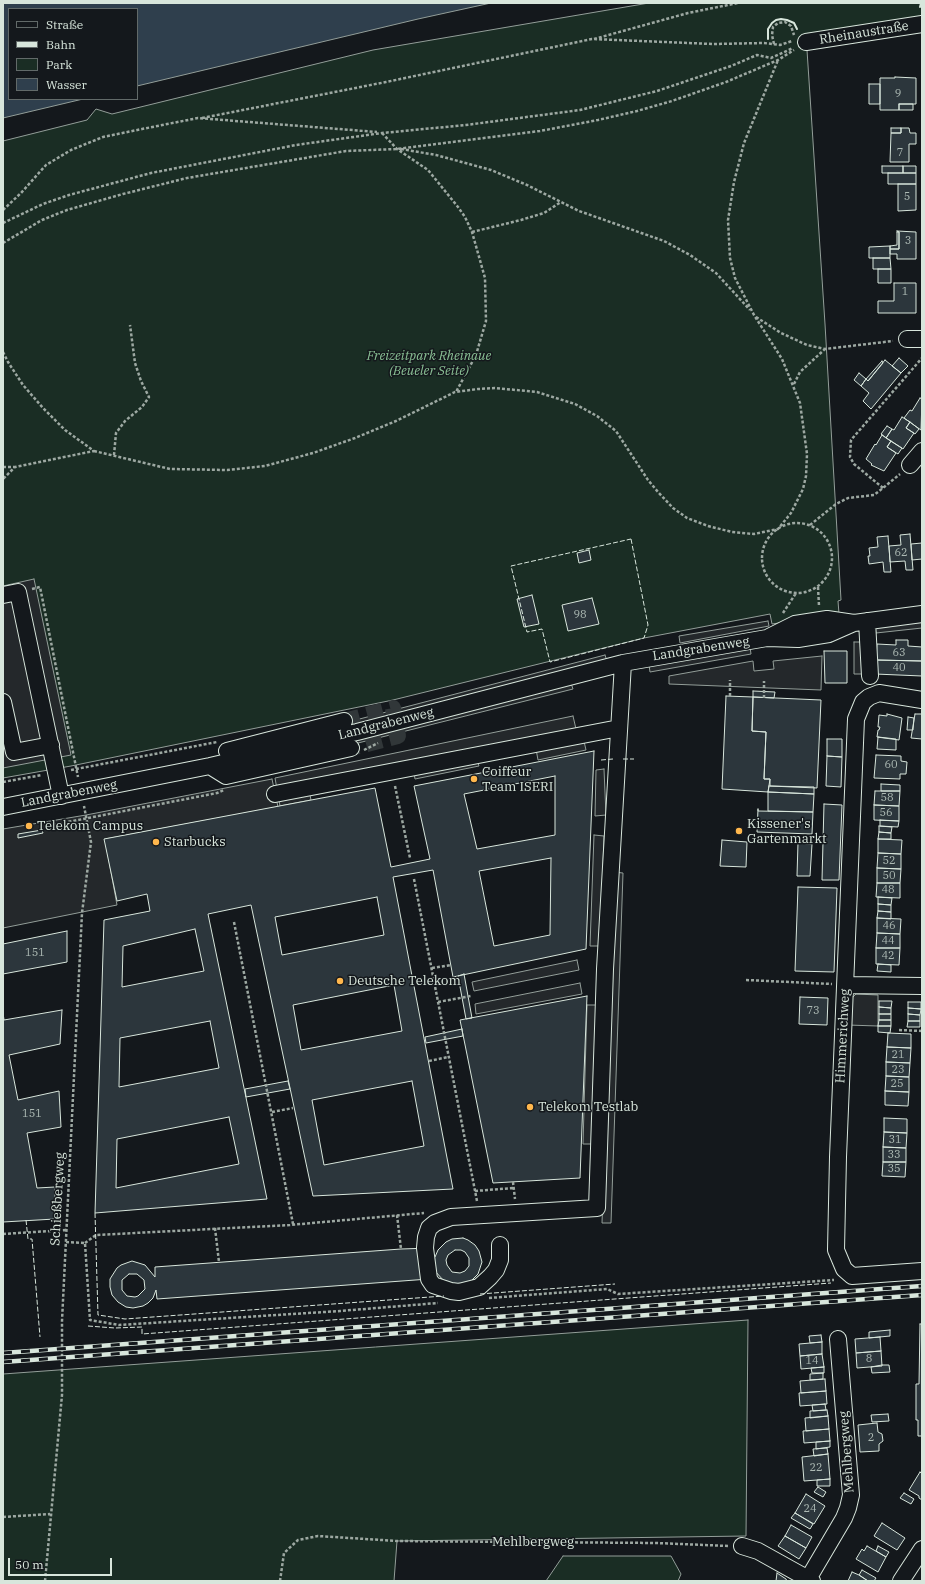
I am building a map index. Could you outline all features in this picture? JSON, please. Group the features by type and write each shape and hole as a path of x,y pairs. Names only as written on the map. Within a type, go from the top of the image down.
{"street":[{"name":"Rheinaustraße","path":"806,42 922,24"},
{"path":"910,465 922,451"},
{"path":"11,594 51,745 61,796"},
{"name":"Landgrabenweg","path":"767,638 795,624 819,620 827,619 861,622 922,614"},
{"path":"861,622 870,676"},
{"name":"Landgrabenweg","path":"3,807 210,766 357,732 623,663 767,638 798,639 830,634 861,622"},
{"path":"500,1245 500,1260 496,1270 479,1287 459,1292 450,1291 433,1285 428,1279 425,1248 426,1237 429,1228 435,1223 451,1217 597,1208 605,969 623,663"},
{"name":"Himmerichweg","path":"922,700 879,693 869,697 863,702 856,719 840,1104 836,1250 844,1269 852,1276 922,1271"},
{"path":"3,702 14,752 51,745"},
{"path":"344,720 221,753 210,766 226,776 356,749"},
{"path":"275,794 619,728"},
{"path":"846,985 922,986"},
{"name":"Mehlbergweg","path":"742,1546 758,1551 810,1580 844,1518 851,1495 838,1339"},
{"path":"901,1581 922,1548"}],"path":[{"path":"3,210 46,166 84,143 103,137 386,82 592,39 688,13 738,3"},
{"path":"592,39 713,44 774,44 780,44 794,40 794,34 791,26 785,22 778,23 773,27 772,34 774,44"},
{"path":"3,243 42,220 68,210 123,194 188,178 346,152 397,149 540,130 598,120 637,111 693,94 778,60 806,42"},
{"path":"3,223 43,204 69,194 151,173 296,144 382,133 466,125 580,110 658,91 731,66 757,55 771,58 806,42"},
{"path":"3,467 15,467 94,451 170,469 227,470 265,466 313,453 354,438 396,421 455,392 495,388 536,392 575,404 598,416 616,431 658,492 674,508 687,518 708,526 732,532 754,534 778,529 787,524 799,523 810,525 821,531 828,541 832,551 833,563 826,579 818,587 802,593 787,592 775,585 767,576 762,562 763,551 766,543 771,535 778,529 791,513 803,489 806,476 807,454 805,429 800,403 794,384 782,359 754,315 735,278 730,258 728,220 734,182 744,143 778,60"},
{"path":"198,118 382,133 397,149 428,170 465,217 472,232 484,278 486,321 476,355 455,392"},
{"path":"397,149 436,155 491,170 527,185 579,211 664,241 690,255 716,273 754,315 781,333 807,345 825,349 914,339"},
{"path":"472,232 544,213 561,202"},
{"path":"114,455 116,432 125,420 142,407 149,397 141,381 135,363 130,325"},
{"path":"794,384 800,372 825,349"},
{"path":"3,352 23,385 43,408 65,430 94,451"},
{"path":"883,488 854,464 850,457 851,440 922,358"},
{"path":"810,525 836,504 848,498 874,495 910,465"},
{"path":"3,480 15,467"},
{"path":"11,594 40,587 77,769 223,740"},
{"path":"818,587 819,620"},
{"path":"730,680 730,696"},
{"path":"764,680 764,698"},
{"path":"356,749 383,742"},
{"path":"392,772 410,858"},
{"path":"3,782 56,773"},
{"path":"3,778 7,781"},
{"path":"46,823 47,826 86,819 217,793 226,789"},
{"name":"Schießbergweg","path":"45,1581 62,1395 62,1321 82,913 91,842 86,819"},
{"path":"414,879 479,1216"},
{"path":"234,922 293,1224"},
{"path":"432,968 451,965"},
{"path":"746,980 846,985"},
{"path":"438,1002 471,996"},
{"path":"899,1030 922,1031"},
{"path":"429,1061 448,1057"},
{"path":"272,1112 293,1108"},
{"path":"475,1191 514,1188"},
{"path":"85,1243 96,1235 293,1224 425,1213"},
{"path":"397,1215 402,1249"},
{"path":"215,1228 219,1262"},
{"path":"3,1234 66,1230"},
{"path":"3,1517 50,1514"},
{"name":"Mehlbergweg","path":"280,1581 284,1553 298,1540 318,1536 396,1541 657,1542 742,1546"}],"green space":[{"name":"Freizeitpark Rheinaue (Beueler Seite)","path":"649,3 922,3 922,32 807,50 841,600 838,601 839,614 772,624 770,614 644,638 393,700 71,766 3,778 3,141 87,120 96,109 112,114 373,50"},
{"path":"748,1320 746,1536 397,1541 394,1581 3,1581 3,1374"},
{"path":"563,1556 671,1556 681,1574 678,1581 546,1581"}],"shaded area":[{"path":"34,579 71,755 3,768 3,586"},
{"path":"768,621 769,626 680,643 679,636"},
{"path":"922,622 922,628 876,633 875,627"},
{"path":"854,642 865,642 864,674 854,674"},
{"path":"750,647 751,654 650,672 649,665"},
{"path":"605,655 607,661 350,727 348,722"},
{"path":"822,656 821,690 669,684 669,676 753,661 754,671 774,669 773,661"},
{"path":"571,683 573,689 354,744 352,739"},
{"path":"573,716 576,729 581,728 586,750 538,760 536,749 477,760 479,766 415,779 414,773 310,795 311,800 280,806 275,778"},
{"path":"604,769 606,815 595,816 596,770"},
{"path":"272,779 278,807 105,839 117,905 3,928 3,829 86,815"},
{"path":"594,835 604,836 600,946 590,946"},
{"path":"614,872 623,873 611,1223 602,1223"},
{"path":"577,960 579,970 474,991 472,982"},
{"path":"580,983 582,994 476,1014 475,1004"},
{"path":"856,994 878,995 878,1026 847,1025 847,1003"},
{"path":"587,1005 598,1005 594,1144 583,1144"}],"water":[{"path":"3,3 491,3 138,86 138,8 8,8 8,100 79,100 3,118"}],"building":[{"path":"880,78 916,78 916,104 899,104 899,110 880,110"},
{"path":"869,84 880,84 880,104 869,104"},
{"path":"899,104 913,104 913,110 899,110"},
{"path":"891,128 901,128 901,133 891,133"},
{"path":"901,128 909,128 910,133 916,133 916,144 909,144 909,162 890,162 891,133 901,133"},
{"path":"882,166 903,166 903,173 882,173"},
{"path":"903,166 916,166 916,173 903,173"},
{"path":"888,173 916,173 916,184 888,184"},
{"path":"898,184 916,184 916,210 898,211"},
{"path":"897,231 916,232 916,259 897,259 897,254 890,254 890,249 899,249 899,232"},
{"path":"897,232 899,232 899,249 890,249 890,246 897,245"},
{"path":"890,246 890,258 869,258 869,247"},
{"path":"873,258 890,258 891,269 873,269"},
{"path":"878,269 891,269 891,283 878,283"},
{"path":"894,283 916,283 916,313 878,313 878,301 894,301"},
{"path":"899,358 908,366 901,373 892,366"},
{"path":"885,360 901,373 871,409 863,401 869,393 861,386 866,379 868,381"},
{"path":"882,361 883,363 868,381 866,379"},
{"path":"859,373 866,379 861,386 854,380"},
{"path":"920,398 922,399 921,430 904,418 910,410 912,411"},
{"path":"902,417 910,422 906,428 914,433 903,449 886,438 892,429 894,430"},
{"path":"910,422 919,429 915,434 906,428"},
{"path":"887,426 892,429 886,438 881,434"},
{"path":"882,435 891,441 887,447 896,453 884,471 871,465 872,464 866,459"},
{"path":"891,441 902,448 898,454 887,447"},
{"path":"910,534 913,570 906,570 905,561 890,562 889,546 901,545 900,535"},
{"path":"888,536 891,572 884,572 883,562 869,564 868,556 870,556 869,548 878,547 877,537"},
{"path":"922,543 922,559 912,560 911,544"},
{"path":"589,550 591,560 579,563 577,553"},
{"path":"532,595 539,624 524,627 517,599"},
{"path":"592,598 599,624 568,631 562,605"},
{"path":"896,640 908,640 908,646 922,647 922,661 876,660 877,644 896,645"},
{"path":"824,651 847,651 847,683 825,683"},
{"path":"876,660 922,661 922,676 875,674"},
{"path":"753,691 775,692 774,698 753,697"},
{"path":"726,696 753,697 752,731 766,732 764,779 770,779 768,792 722,789"},
{"name":"Kissener's Gartenmarkt","path":"753,697 821,700 817,788 770,786 770,779 764,779 766,732 752,731"},
{"path":"887,714 902,718 899,740 877,737 880,727 878,727 879,715 887,716"},
{"path":"915,714 922,714 922,739 911,738"},
{"path":"908,717 914,718 913,730 907,730"},
{"path":"878,737 896,739 896,750 877,749"},
{"path":"827,739 842,739 842,757 827,756"},
{"name":"Deutsche Telekom","path":"594,751 586,949 453,977 433,870 393,877 453,1189 313,1196 251,905 208,914 267,1199 95,1213 104,920 150,911 147,894 117,901 104,839 375,788 391,867 430,859 414,786","holes":["555,776 555,835 477,849 464,794","551,858 550,935 494,946 479,871","377,897 384,935 282,955 275,917","195,929 204,971 122,987 123,946","394,985 402,1031 301,1050 293,1005","210,1021 219,1068 119,1087 120,1038","412,1081 424,1146 324,1165 312,1100","229,1117 239,1164 116,1188 117,1139"]},
{"path":"876,755 901,756 901,761 907,762 906,774 900,774 900,779 874,778"},
{"path":"827,756 842,757 841,787 826,786"},
{"path":"881,784 900,785 900,791 881,791"},
{"path":"769,786 814,787 814,794 768,792"},
{"path":"875,791 900,791 899,806 874,805"},
{"path":"768,792 814,794 813,812 768,811"},
{"path":"824,804 842,805 839,880 822,880"},
{"path":"874,805 899,806 899,821 874,820"},
{"path":"758,809 758,811 813,812 812,834 757,832"},
{"path":"880,820 899,821 898,827 880,826"},
{"path":"879,826 892,827 891,833 879,832"},
{"path":"42,830 43,833 18,838 18,834"},
{"path":"879,832 891,833 891,839 878,839"},
{"path":"878,839 902,840 901,854 878,853"},
{"path":"722,840 747,842 746,867 720,866"},
{"path":"798,843 812,844 810,876 797,876"},
{"path":"878,853 901,854 901,869 877,868"},
{"path":"877,868 901,869 900,883 877,883"},
{"path":"877,883 900,883 900,898 876,897"},
{"path":"798,887 837,888 834,972 795,971"},
{"path":"878,897 892,898 891,905 878,904"},
{"path":"878,904 891,905 891,912 878,911"},
{"path":"878,911 891,912 891,919 877,918"},
{"path":"877,918 901,919 900,934 877,933"},
{"path":"67,931 67,962 3,974 3,944"},
{"path":"877,933 900,934 900,948 876,948"},
{"path":"876,948 900,948 899,965 876,964"},
{"path":"878,964 891,965 891,972 877,971"},
{"path":"464,974 472,1018 466,1019 458,976"},
{"name":"Telekom Testlab","path":"587,996 580,1178 493,1183 460,1020"},
{"path":"800,997 828,998 827,1025 799,1024"},
{"path":"879,1001 892,1001 891,1008 879,1007"},
{"path":"908,1002 921,1002 921,1009 908,1008"},
{"path":"879,1007 891,1008 891,1014 879,1014"},
{"path":"908,1008 921,1009 920,1015 908,1014"},
{"path":"62,1010 60,1044 9,1055 18,1100 59,1091 61,1127 27,1133 37,1188 55,1187 55,1219 3,1222 3,1013 4,1020"},
{"path":"879,1014 891,1014 891,1020 879,1020"},
{"path":"908,1014 920,1015 920,1021 908,1021"},
{"path":"879,1020 891,1020 891,1026 878,1026"},
{"path":"908,1021 920,1021 920,1027 907,1027"},
{"path":"878,1026 891,1026 890,1033 878,1032"},
{"path":"462,1029 463,1036 426,1043 425,1037"},
{"path":"888,1033 911,1034 911,1048 887,1047"},
{"path":"887,1047 911,1048 910,1063 886,1062"},
{"path":"886,1062 910,1063 909,1077 886,1076"},
{"path":"886,1076 909,1077 909,1092 885,1091"},
{"path":"288,1081 290,1089 246,1097 245,1089"},
{"path":"885,1091 909,1092 908,1106 885,1105"},
{"path":"884,1118 907,1119 907,1133 884,1132"},
{"path":"884,1132 907,1133 906,1148 883,1147"},
{"path":"883,1147 906,1148 906,1162 883,1162"},
{"path":"883,1162 906,1162 905,1177 882,1176"},
{"path":"463,1238 475,1245 479,1251 482,1262 478,1274 471,1281 459,1285 444,1281 434,1270 429,1279 157,1299 156,1290 153,1298 148,1303 143,1306 133,1308 126,1307 118,1302 112,1295 110,1287 110,1279 117,1268 132,1261 145,1265 155,1277 155,1267 401,1249 431,1248 433,1257 435,1257 438,1250 446,1242 452,1239","holes":["455,1250 465,1252 469,1258 469,1266 465,1271 460,1273 452,1272 447,1265 446,1260 448,1255","129,1274 137,1274 144,1280 145,1289 138,1296 127,1296 122,1290 122,1280"]},
{"path":"920,1324 922,1324 922,1436 918,1436 918,1420 916,1420 916,1384 919,1384"},
{"path":"890,1330 890,1336 869,1338 869,1332"},
{"path":"821,1335 822,1342 810,1343 809,1336"},
{"path":"880,1337 881,1351 856,1353 855,1339"},
{"path":"822,1342 822,1354 800,1356 799,1344"},
{"path":"881,1351 882,1366 857,1368 856,1353"},
{"path":"822,1354 824,1367 801,1369 800,1356"},
{"path":"889,1365 890,1372 872,1373 871,1367"},
{"path":"824,1367 824,1373 812,1373 811,1368"},
{"path":"823,1373 823,1379 810,1380 810,1374"},
{"path":"825,1379 826,1391 801,1393 800,1381"},
{"path":"826,1391 827,1404 800,1406 799,1393"},
{"path":"825,1404 826,1410 813,1411 812,1405"},
{"path":"827,1410 828,1416 810,1418 810,1411"},
{"path":"888,1414 889,1421 872,1422 871,1415"},
{"path":"828,1416 829,1429 806,1431 805,1418"},
{"path":"877,1423 878,1432 882,1434 883,1441 879,1444 879,1451 860,1452 858,1425"},
{"path":"829,1429 830,1441 804,1443 803,1431"},
{"path":"830,1441 830,1447 816,1449 816,1442"},
{"path":"827,1448 828,1454 814,1456 813,1449"},
{"path":"828,1454 830,1479 804,1481 802,1457"},
{"path":"920,1472 922,1474 922,1500 919,1496 909,1490"},
{"path":"830,1479 830,1486 817,1486 817,1480"},
{"path":"818,1487 826,1492 823,1497 814,1492"},
{"path":"904,1493 914,1499 911,1504 900,1498"},
{"path":"806,1494 825,1506 814,1524 795,1513"},
{"path":"795,1513 813,1524 810,1529 791,1518"},
{"path":"882,1523 905,1538 897,1550 874,1536"},
{"path":"791,1525 812,1537 806,1548 785,1536"},
{"path":"785,1536 806,1548 799,1559 778,1546"},
{"path":"867,1546 886,1557 878,1572 856,1559 862,1549 864,1551"},
{"path":"878,1546 889,1552 886,1557 876,1551"},
{"path":"862,1570 876,1578 874,1581 868,1581 859,1575"},
{"path":"852,1572 859,1575 868,1581 848,1581"},
{"path":"777,1573 786,1579 787,1581 776,1581"}],"tunnel":[{"path":"344,721 393,708 398,736 351,748"}],"railway":[{"path":"3,1353 922,1286"},
{"path":"3,1362 922,1295"}],"fence":[{"path":"631,539 648,625 644,638 550,662 542,629 527,632 511,566 631,539"},
{"path":"601,760 613,759"},
{"path":"623,759 634,759"},
{"path":"95,1213 98,1315 125,1319 444,1296"},
{"path":"26,1220 28,1239 32,1239 40,1337"},
{"path":"88,1326 115,1328 142,1327 142,1334 831,1283"},
{"path":"480,1294 615,1284"}],"wall":[{"path":"920,7 921,3"},
{"path":"768,39 768,29 776,20 787,20 794,23 797,29"}],"place":[{"name":"Coiffeur Team ISERI","path":"474,779"},
{"name":"Telekom Campus","path":"29,826"},
{"name":"Kissener's Gartenmarkt","path":"739,831"},
{"name":"Starbucks","path":"156,842"},
{"name":"Deutsche Telekom","path":"340,981"},
{"name":"Telekom Testlab","path":"530,1107"}]}
